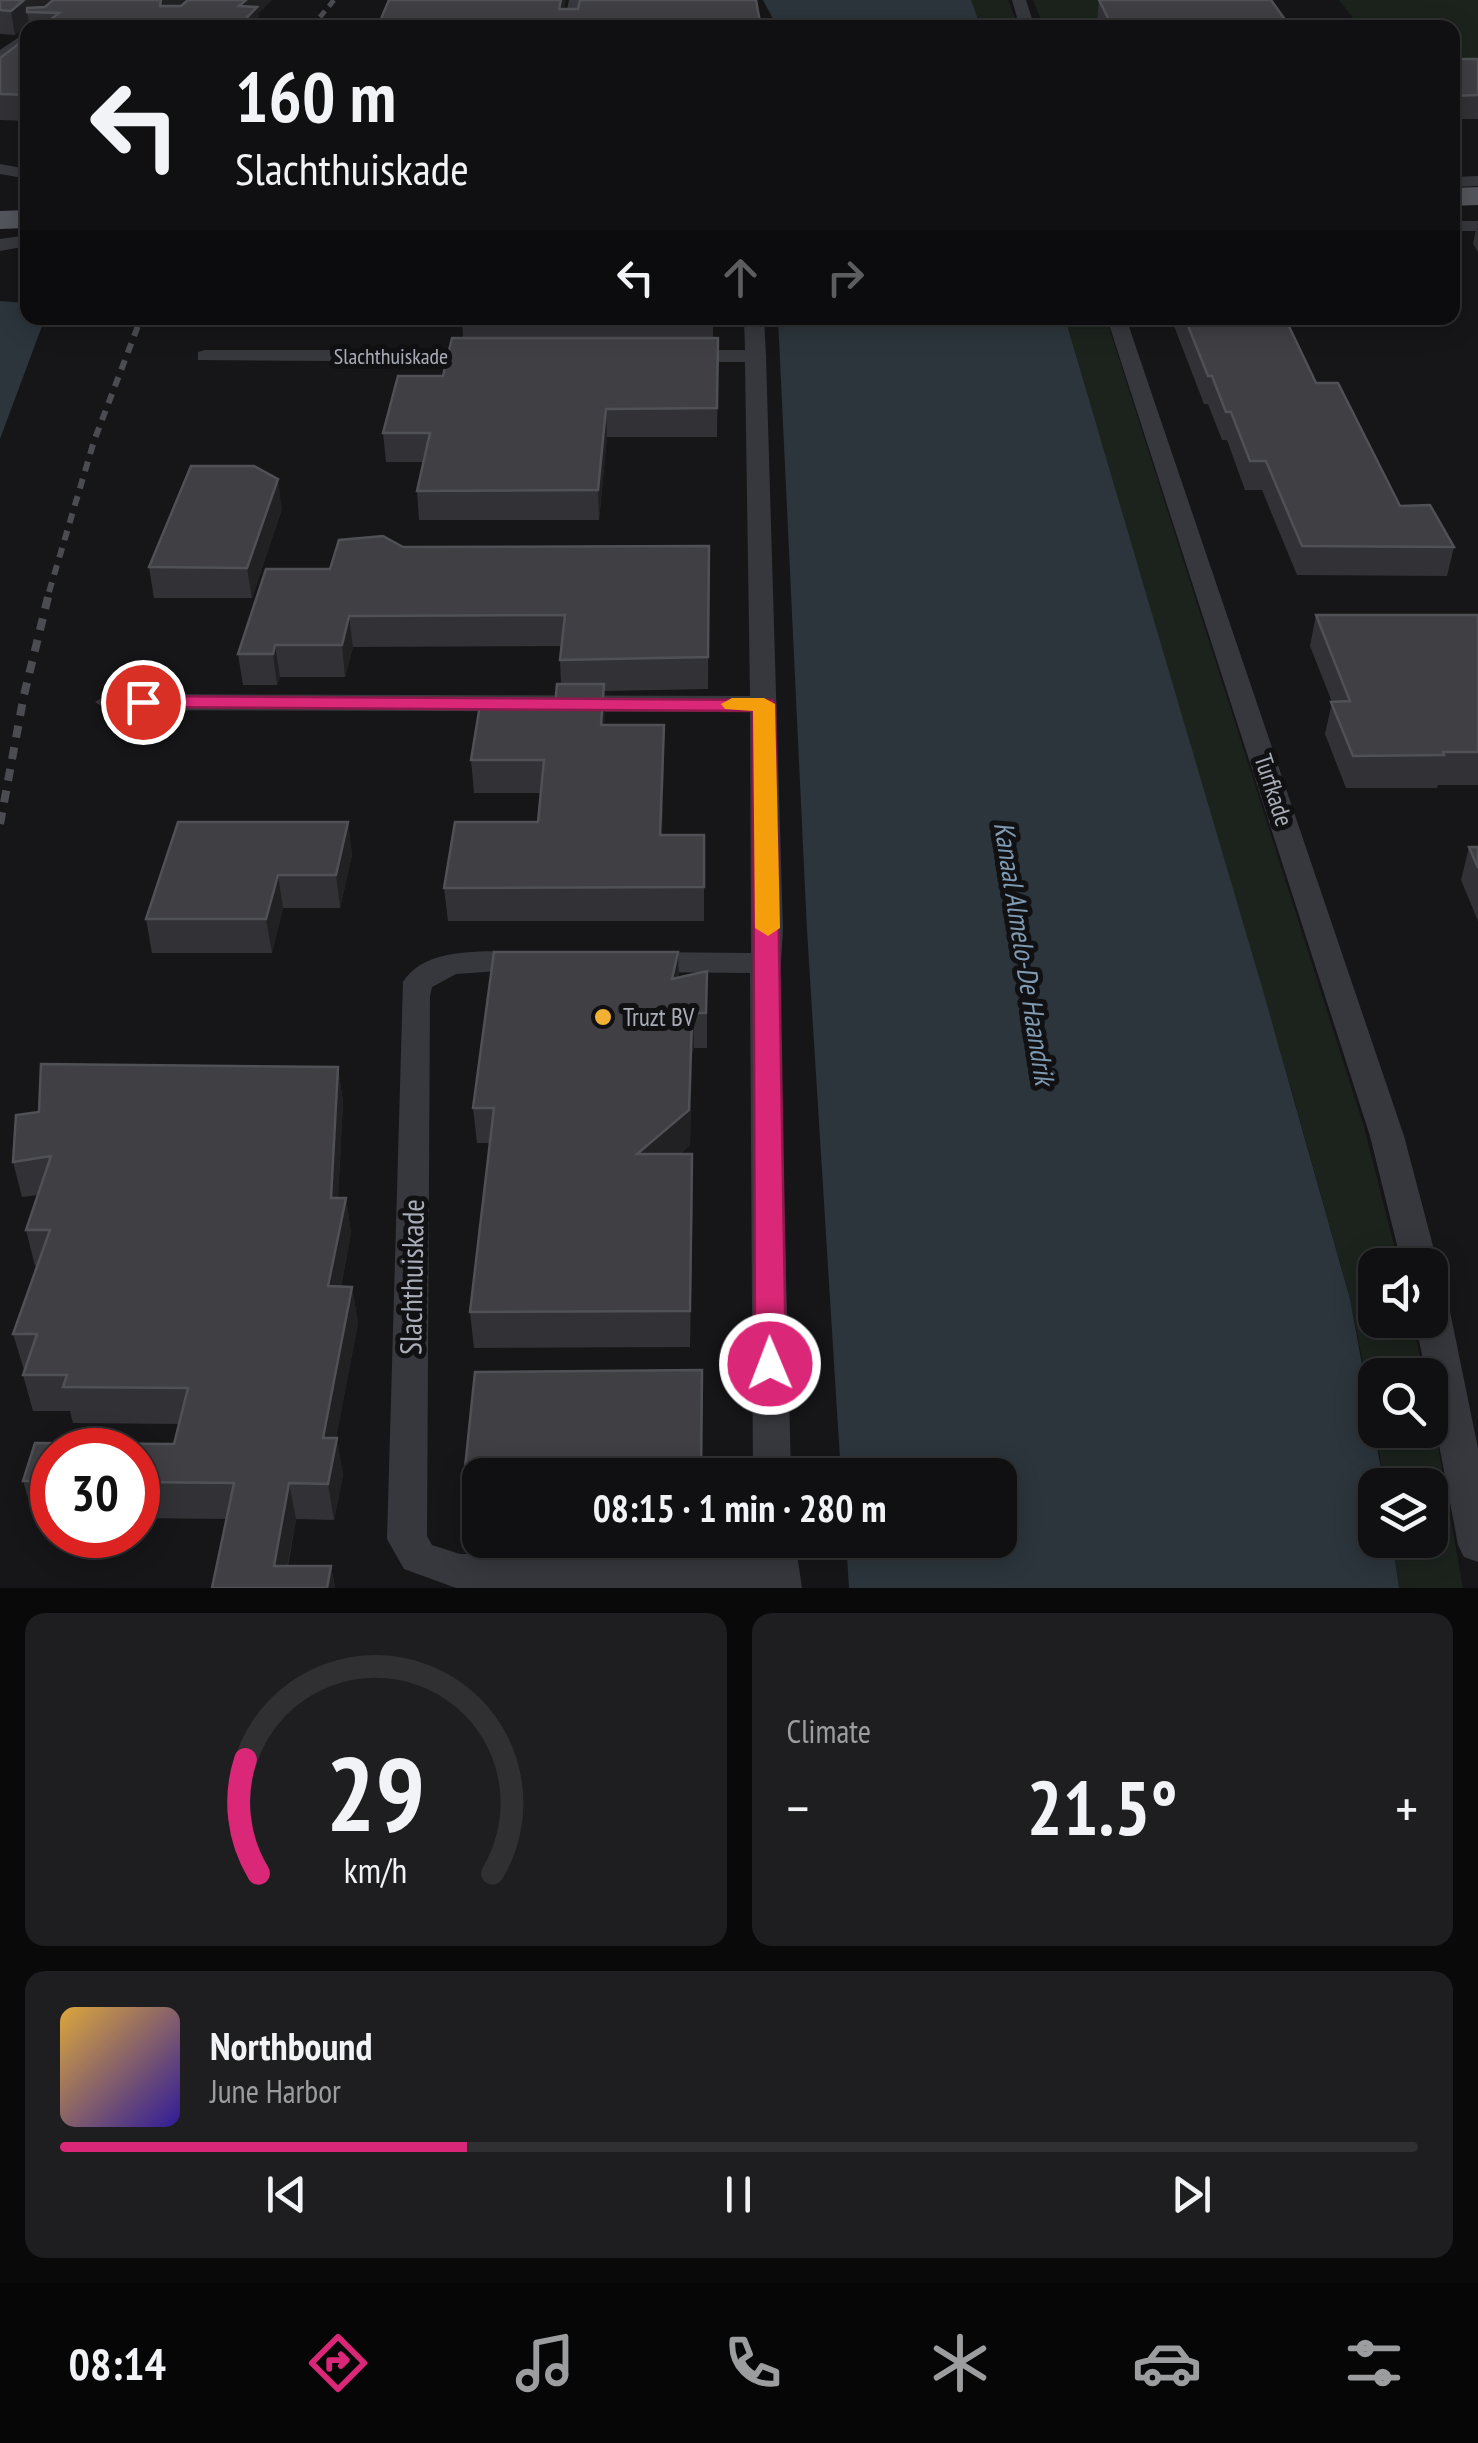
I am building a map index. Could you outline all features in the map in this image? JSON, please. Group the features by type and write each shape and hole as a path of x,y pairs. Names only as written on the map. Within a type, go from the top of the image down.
{"street":[{"path":"0,58 20,42"},
{"path":"754,325 764,704 772,1458"},
{"name":"Turfkade","path":"1118,325 1387,1136 1416,1248"},
{"name":"Slachthuiskade","path":"206,356 500,356"},
{"path":"658,356 756,356"},
{"path":"108,702 764,704"},
{"name":"Slachthuiskade","path":"571,961 474,960 450,964 418,982 406,1538 418,1557 460,1572 779,1566"},
{"path":"610,961 765,962"},
{"path":"1437,1338 1478,1545"}],"shaded area":[{"path":"971,0 1008,0 1016,20 978,20"},
{"path":"1033,0 1256,0 1269,19 1180,20 1041,20"},
{"path":"1339,0 1478,0 1478,59 1460,59 1460,20 1355,20"},
{"path":"1067,325 1108,325 1364,1127 1395,1248 1358,1248 1358,1338 1416,1338 1420,1358 1362,1358 1350,1299"},
{"path":"1379,1448 1438,1448 1442,1468 1382,1468"},
{"path":"1448,1503 1463,1588 1399,1588 1395,1558 1448,1558"}],"water":[{"path":"763,0 971,0 978,20 772,20"},
{"path":"0,301 20,302 20,325 42,325 0,439"},
{"name":"Kanaal Almelo-De Haandrik","path":"778,325 1067,325 1350,1299 1361,1358 1358,1448 1377,1448 1381,1468 1358,1468 1358,1558 1395,1558 1399,1588 849,1588 847,1558 1017,1558 1017,1458 840,1458 807,930"}],"building":[{"path":"0,0 24,0 11,11 0,10"},
{"path":"53,0 161,0 160,6 181,6 188,0 246,0 239,6 257,7 245,20 50,20 59,13 27,12 27,8 45,7"},
{"path":"389,0 561,0 559,9 578,9 580,0 756,0 760,20 380,20"},
{"path":"1099,0 1271,0 1285,20 1109,20"},
{"path":"20,43 20,95 0,94 0,58"},
{"path":"1460,59 1478,59 1478,95 1460,96"},
{"path":"1188,325 1288,325 1316,383 1338,383 1400,506 1430,505 1454,547 1302,546 1266,461 1250,461 1231,412 1226,412 1212,376 1208,376"},
{"path":"452,338 718,338 717,408 606,409 598,490 417,491 430,433 383,433 398,376 443,376"},
{"path":"191,466 254,466 278,479 247,568 149,567"},
{"path":"383,536 403,547 709,546 708,657 560,660 565,615 349,616 342,645 275,645 273,654 238,654 266,569 330,569 339,540"},
{"path":"1316,615 1478,615 1478,752 1353,756 1331,702 1350,701"},
{"path":"557,684 604,684 601,725 664,725 660,835 704,835 704,887 444,888 455,822 538,822 544,760 471,760 480,705 555,705"},
{"path":"178,822 348,822 336,875 278,875 266,919 146,919"},
{"path":"1469,847 1478,847 1478,868"},
{"path":"494,952 678,952 672,979 707,971 706,1013 693,1013 692,1019 689,1110 637,1154 692,1154 690,1311 470,1312 494,1108 473,1108"},
{"path":"41,1064 338,1067 331,1198 346,1198 328,1286 352,1287 323,1438 337,1438 328,1484 289,1483 274,1566 331,1566 327,1588 212,1588 234,1483 160,1482 160,1444 174,1444 188,1388 63,1387 67,1375 23,1375 37,1334 13,1334 50,1230 26,1230 51,1156 13,1162 16,1115 39,1112"},
{"path":"702,1370 701,1458 466,1458 475,1372"},
{"path":"30,1459 30,1481 23,1481"}],"railway":[{"path":"318,20 334,0"},
{"path":"49,592 94,441 138,325"},
{"path":"0,824 24,695 50,589"}],"slow traffic":[{"path":"732,704 764,704 768,928"}],"place":[{"name":"Truzt BV","path":"603,1017"}],"route":[{"path":"143,702 764,704 770,1364"}]}
